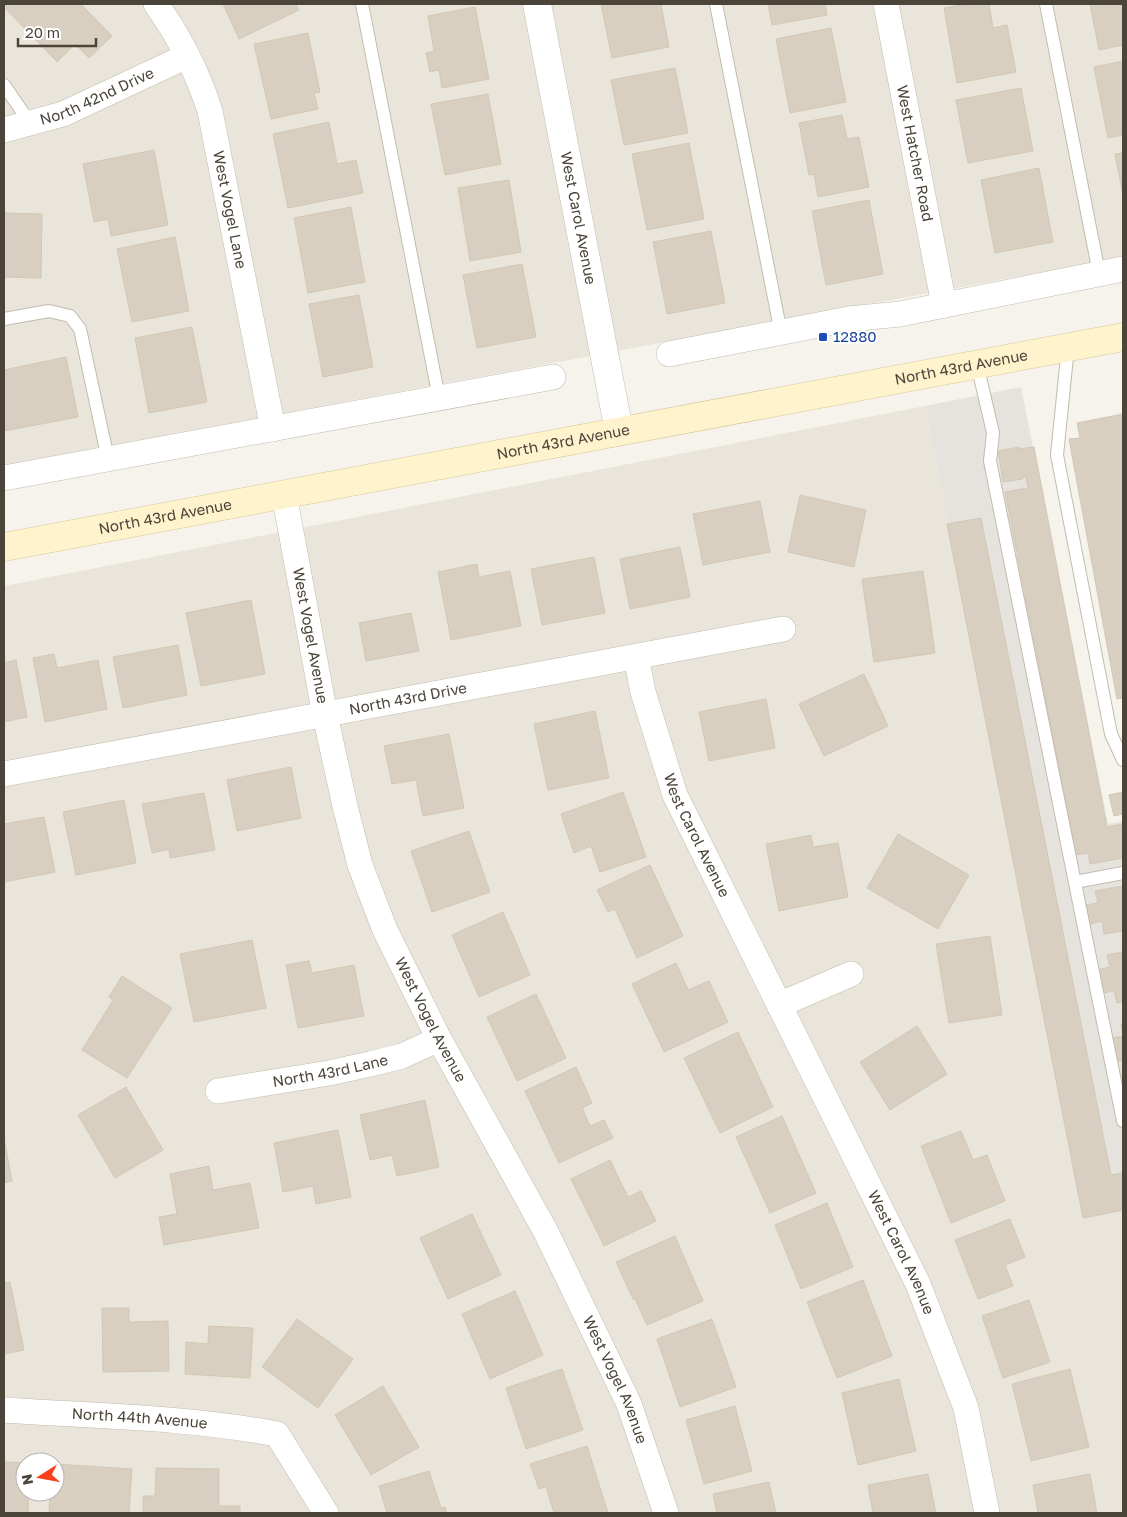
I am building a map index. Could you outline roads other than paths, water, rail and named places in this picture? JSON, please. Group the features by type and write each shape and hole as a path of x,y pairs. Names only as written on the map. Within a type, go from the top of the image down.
{"main road":[{"name":"North 43rd Avenue","path":"4,547 1123,337"}],"street":[{"name":"West Vogel Lane","path":"156,4 166,17 186,56 202,88 210,111 273,428"},
{"name":"West Carol Avenue","path":"537,4 619,431"},
{"name":"West Hatcher Road","path":"886,4 944,305"},
{"name":"North 42nd Drive","path":"4,130 63,114 186,56"},
{"path":"669,354 849,319 900,314 1111,271"},
{"path":"4,478 553,377"},
{"name":"West Vogel Avenue","path":"284,494 326,714 345,806 360,865 385,930 439,1039 546,1232 625,1395 666,1513"},
{"name":"North 43rd Drive","path":"4,774 783,629"},
{"name":"West Carol Avenue","path":"636,657 643,692 675,795 918,1284 966,1408 987,1513"},
{"path":"779,1005 851,974"},
{"name":"North 43rd Lane","path":"218,1092 370,1064 402,1056 439,1039"},
{"name":"North 44th Avenue","path":"4,1410 197,1422 238,1426 276,1434 326,1513"}],"lane":[{"path":"362,4 439,398"},
{"path":"716,4 781,333"},
{"path":"1046,4 1111,271"},
{"path":"4,85 30,123"},
{"path":"4,319 49,311 70,316 80,329 108,459"},
{"path":"1068,347 1057,455 1112,734 1123,760"},
{"path":"977,364 993,433 990,461 1123,1121"},
{"path":"1075,882 1123,873"}],"place":[{"name":"12880","path":"823,337"}]}
